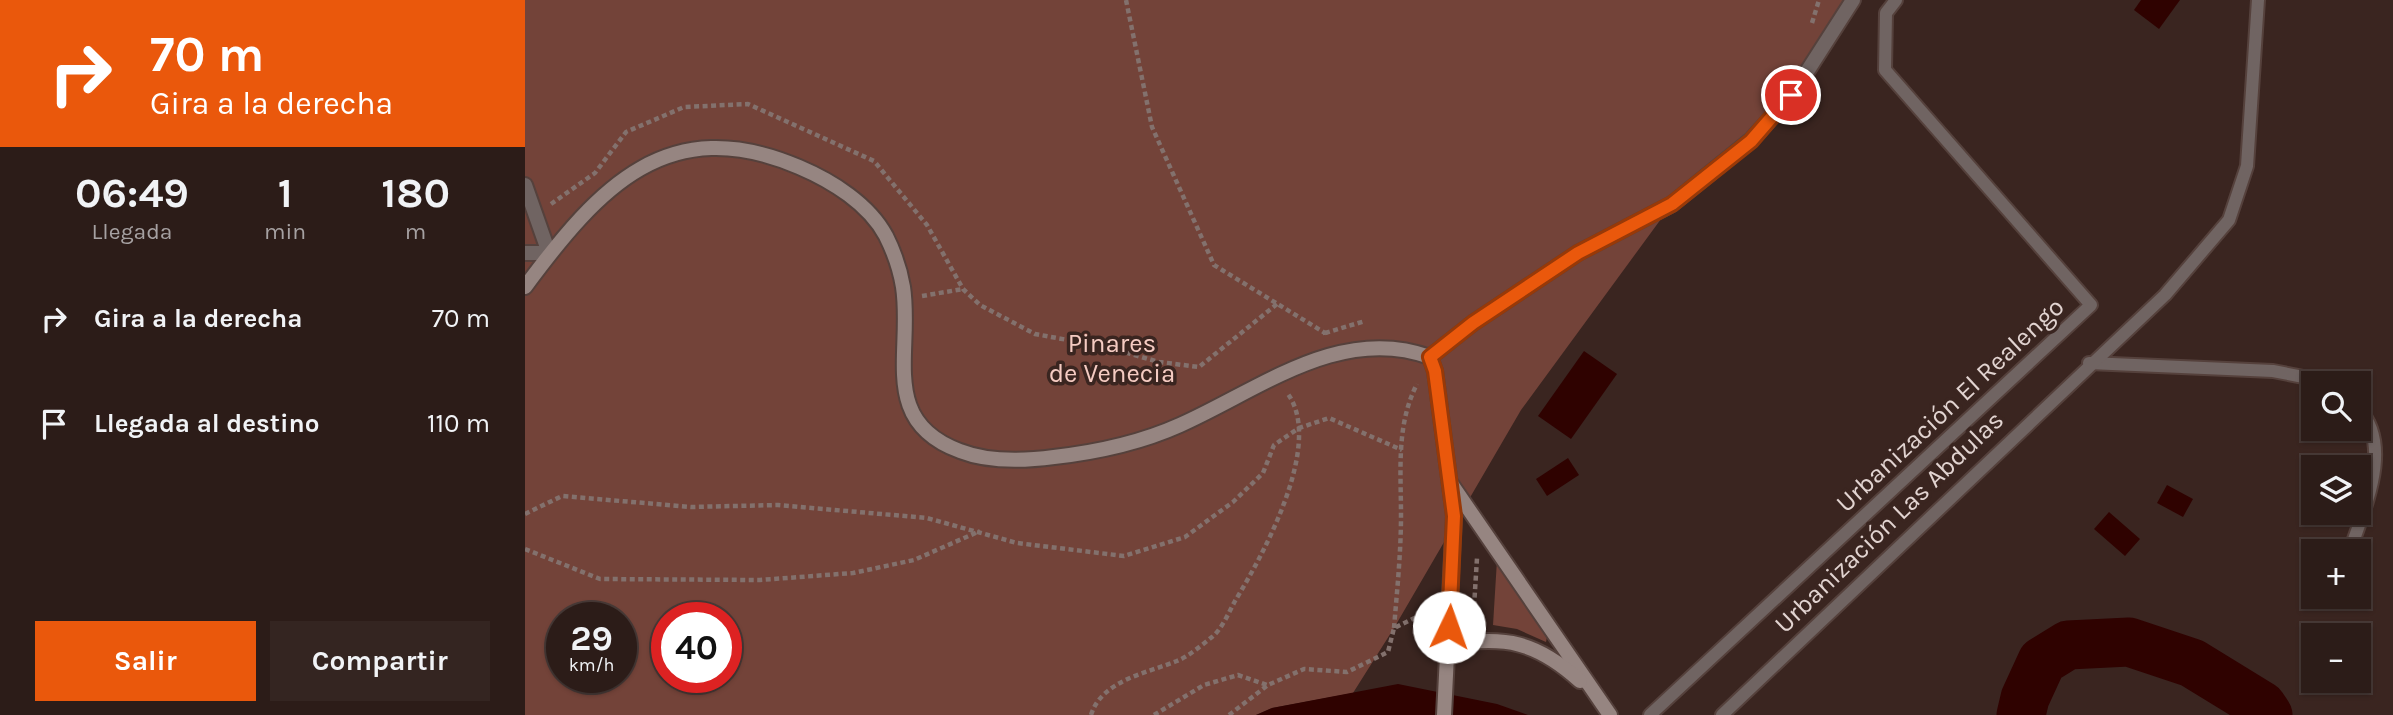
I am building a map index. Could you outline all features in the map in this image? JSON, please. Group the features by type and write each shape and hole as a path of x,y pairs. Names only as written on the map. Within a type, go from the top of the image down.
{"street":[{"path":"1430,357 1473,323 1578,253 1672,204 1751,141 1791,95 1853,0"},
{"path":"525,287 549,253 592,206 644,165 673,152 709,146 743,148 810,171 841,189 869,212 885,234 896,258 903,299 903,375 907,400 916,422 935,438 961,452 995,458 1034,460 1115,447 1181,425 1262,384 1331,354 1384,346 1407,348 1430,357 1435,371 1454,516 1444,715"},
{"path":"525,185 549,253"},
{"path":"525,253 549,253"},
{"path":"1451,484 1610,715"},
{"path":"1448,645 1496,639 1520,643 1560,664 1594,693"}],"lane":[{"name":"Urbanización El Realengo","path":"1650,715 2091,305 1885,70 1886,13 1896,0"},
{"name":"Urbanización Las Abdulas","path":"1723,715 2089,363 2165,295 2229,220 2246,166 2258,0"},
{"path":"2089,363 2273,371 2301,377"},
{"path":"2354,539 2376,474 2371,422"}],"path":[{"path":"1126,0 1152,127 1214,265 1325,333 1331,354"},
{"path":"903,299 963,289"},
{"path":"1325,333 1365,321"},
{"path":"1229,715 1268,685 1304,669 1347,672 1388,652 1394,628 1405,407 1430,357"},
{"path":"1091,715 1095,703 1131,676 1180,660 1215,635 1279,519 1299,443 1298,413 1289,395 1262,384"},
{"path":"525,514 562,496 691,507 778,505 927,518 1017,543 1124,556 1185,537 1233,502 1263,473 1273,445 1299,428 1329,418 1402,450"},
{"path":"525,549 600,579 760,580 853,573 915,560 980,531"},
{"path":"1394,628 1431,610 1450,610"},
{"path":"1154,715 1204,685 1238,675 1268,685"}],"green space":[{"name":"Pinares de Venecia","path":"525,0 1853,0 1792,95 1672,204 1521,410 1353,693 1272,708 1256,715 525,715"},
{"path":"1497,560 1547,637 1546,642 1517,629 1493,625"}],"shaded area":[{"path":"2141,0 2180,0 2159,29 2134,10"},
{"path":"1584,351 1617,374 1571,439 1538,416"},
{"path":"1568,458 1579,475 1547,496 1536,479"},
{"path":"2167,485 2193,499 2183,517 2157,503"},
{"path":"2109,512 2140,539 2125,556 2094,529"},
{"path":"1398,684 1497,704 1528,715 1256,715 1272,708"}],"waterway":[{"path":"2021,715 2025,698 2042,661 2068,645 2129,642 2192,663 2262,706 2268,715"}],"route":[{"path":"1449,627 1454,516 1435,371 1430,357 1473,323 1578,253 1672,204 1751,141 1791,95"}]}
